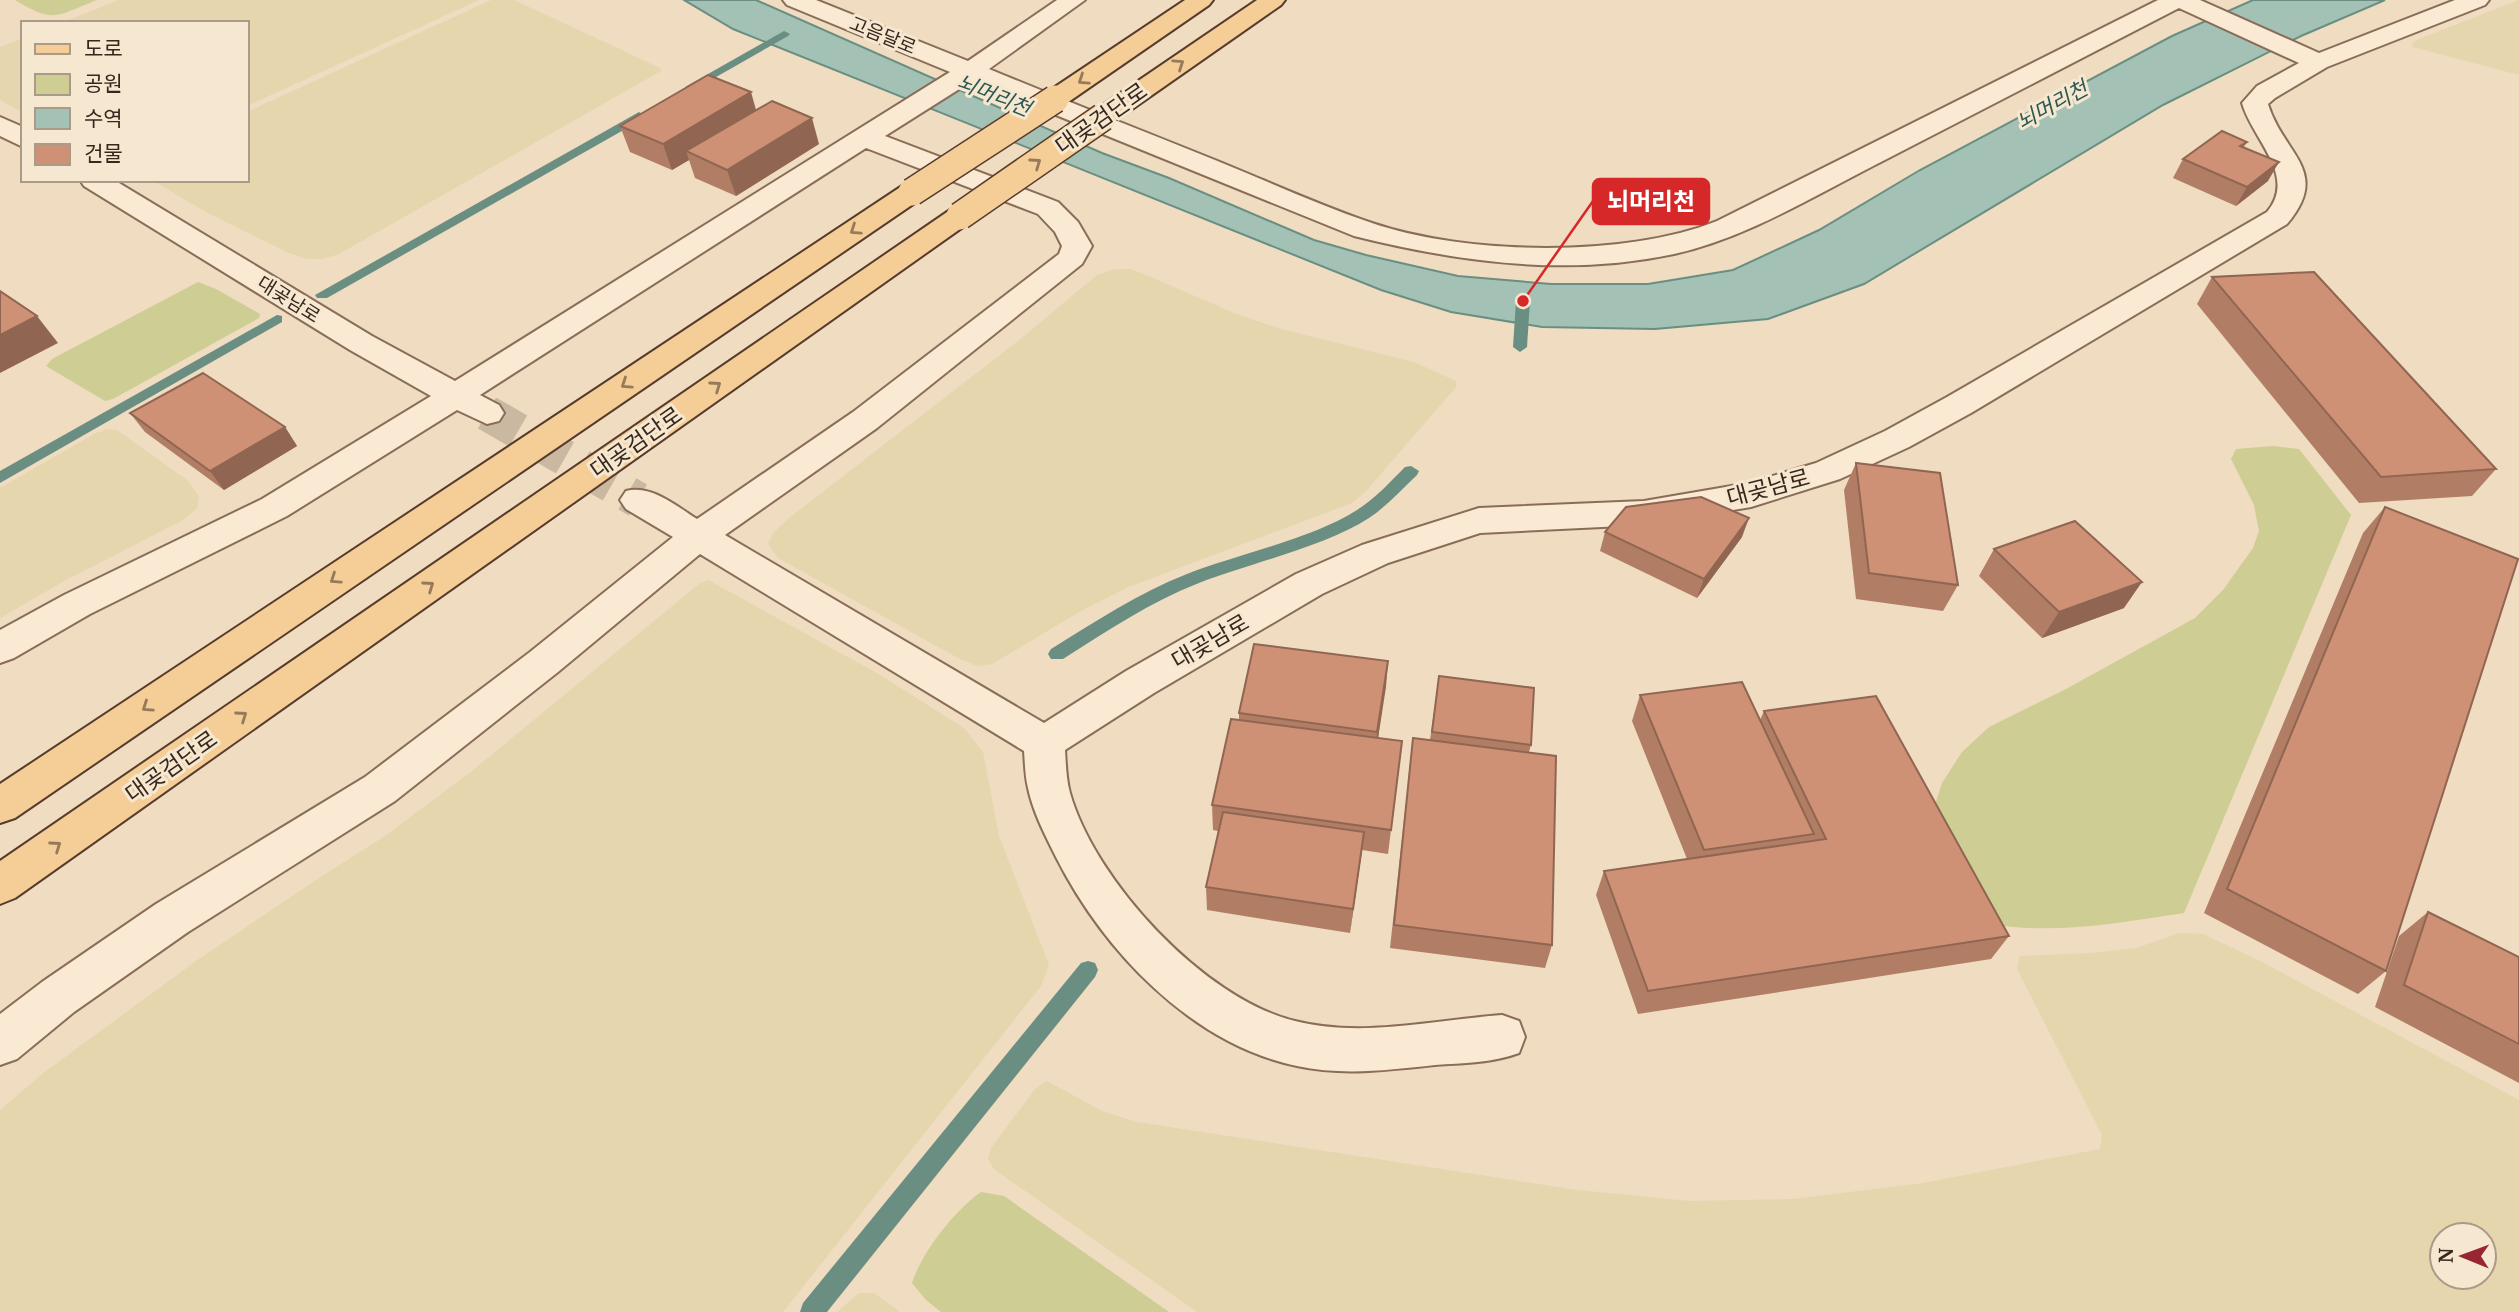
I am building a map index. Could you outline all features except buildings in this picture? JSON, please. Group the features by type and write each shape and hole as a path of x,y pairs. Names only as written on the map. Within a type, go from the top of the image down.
{"main road":[{"name":"대곶검단로","path":"0,806 1200,0"},
{"name":"대곶검단로","path":"0,885 1273,0"}],"lane":[{"name":"고음달로","path":"795,0 965,74 1364,230 1429,246 1507,254 1567,256 1626,253 1671,246 1706,236 1745,220 2179,0"},
{"path":"0,648 132,577 256,520 965,74 1073,0"},
{"path":"2179,0 2318,62 2477,0"},
{"name":"대곶남로","path":"1044,743 1140,682 1298,590 1375,554 1479,522 1532,517 1644,513 1751,495 1828,471 1897,439 2277,218 2291,199 2292,176 2284,158 2257,116 2255,103 2266,92 2318,62"},
{"path":"0,125 21,138"},
{"path":"0,1044 58,997 172,918 380,789 544,662 698,536 865,420 1072,258 1077,246 1068,228 1048,208 872,133"},
{"name":"대곶남로","path":"97,182 361,343 486,413"},
{"path":"638,500 1044,743 1049,794 1059,820 1077,858 1116,916 1146,951 1226,1012 1267,1034 1296,1044 1339,1049 1502,1037"}],"shaded area":[{"path":"119,0 479,0 248,106 248,21 66,21"},
{"path":"491,0 514,0 660,68 661,71 339,254 322,259 307,259 289,253 206,212 155,182 248,182 248,112"},
{"path":"2519,0 2519,75 2413,47 2412,44 2419,39"},
{"path":"21,39 21,112 0,100 0,47"},
{"path":"1115,269 1130,269 1144,274 1234,313 1281,329 1414,362 1456,381 1456,387 1367,490 1352,503 1131,586 1081,611 992,664 977,666 958,658 778,558 768,544 773,533 789,518 1018,341 1097,275"},
{"path":"107,429 117,430 188,481 199,497 197,508 183,520 66,580 0,618 0,488"},
{"path":"708,580 877,673 964,728 983,752 999,836 1049,965 1041,986 783,1312 0,1312 0,1110 42,1074 196,961 385,836 472,771 699,584"},
{"path":"2180,933 2203,934 2262,962 2519,1100 2519,1312 1197,1312 994,1169 988,1159 991,1148 1035,1089 1047,1081 1102,1111 1137,1122 1577,1190 1690,1201 1793,1199 1923,1183 2100,1149 2102,1135 2017,969 2020,956 2136,948"},
{"path":"859,1293 874,1293 900,1312 837,1312"}],"green space":[{"path":"15,0 97,0 63,13 47,15"},
{"path":"198,282 260,314 259,318 105,401 46,366 52,359"},
{"path":"2273,446 2299,449 2351,515 2184,913 2080,927 2029,928 1976,922 1927,830 1942,783 1962,752 1989,727 2066,689 2195,618 2223,590 2253,548 2259,531 2254,505 2231,459 2236,449"},
{"path":"981,1192 1004,1196 1169,1312 941,1312 926,1300 912,1283 923,1258 940,1233 960,1210"}],"water":[{"path":"684,0 756,0 1102,153 1169,178 1314,240 1458,276 1551,284 1648,284 1733,270 1819,230 1920,170 2172,36 2253,0 2385,0 2301,36 2163,105 1864,284 1768,319 1655,329 1542,327 1451,312 1381,290 733,29"}],"waterway":[{"path":"691,87 784,34"},
{"path":"322,295 639,116"},
{"path":"1520,347 1523,301"},
{"path":"0,478 277,319"},
{"path":"1057,654 1135,605 1191,579 1333,529 1361,515 1382,500 1411,471"},
{"path":"812,1312 1088,970"}],"tunnel":[{"path":"487,413 638,500"}],"place":[{"name":"뇌머리천","path":"1523,301"}]}
